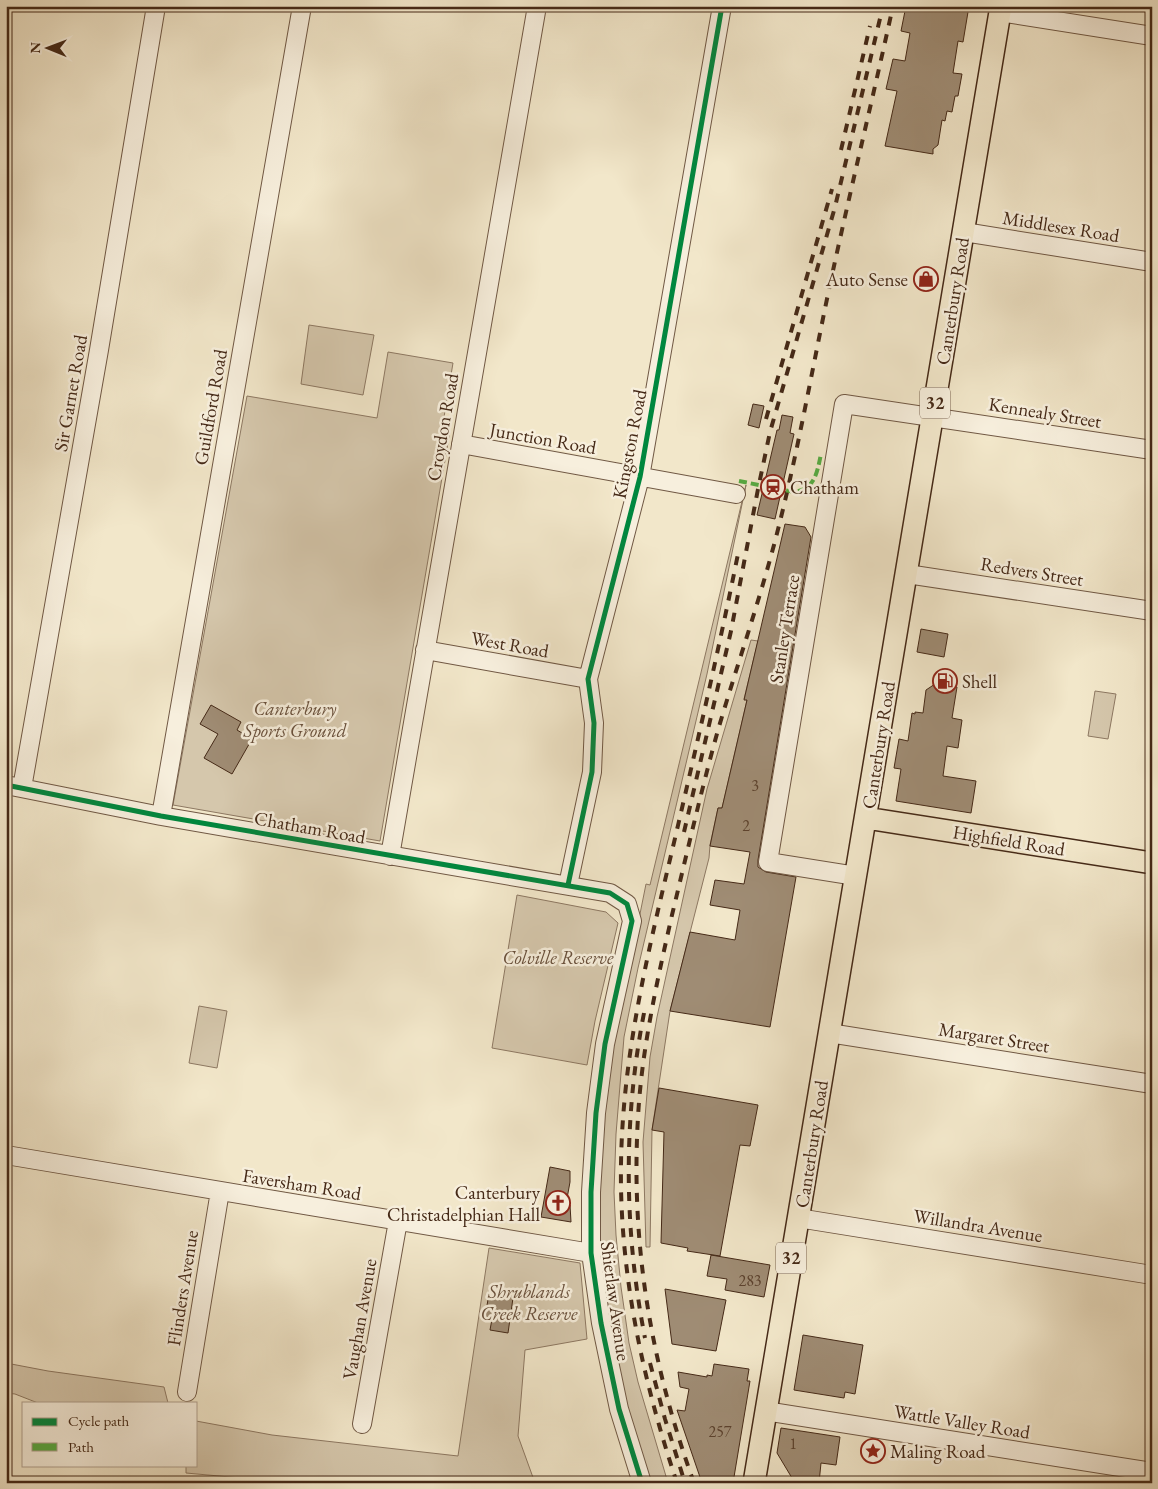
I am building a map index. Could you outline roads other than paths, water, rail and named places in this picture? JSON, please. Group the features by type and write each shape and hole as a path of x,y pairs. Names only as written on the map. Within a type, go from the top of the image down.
{"main road":[{"name":"Canterbury Road","path":"754,1483 1001,9"},
{"name":"Highfield Road","path":"866,818 1152,863"}],"street":[{"name":"Sir Garnet Road","path":"14,786 99,350 156,6"},
{"name":"Guildford Road","path":"160,816 302,6"},
{"name":"Croydon Road","path":"390,856 537,6"},
{"name":"Kingston Road","path":"568,885 592,772 594,723 588,679 640,477 722,6"},
{"path":"1001,9 1152,36"},
{"name":"Middlesex Road","path":"964,232 1152,262"},
{"name":"Stanley Terrace","path":"856,876 768,862 834,457 844,404 933,417"},
{"name":"Kennealy Street","path":"933,417 1152,450"},
{"name":"Junction Road","path":"461,444 736,494"},
{"name":"Redvers Street","path":"907,574 1152,611"},
{"name":"West Road","path":"426,650 588,679"},
{"name":"Chatham Road","path":"14,786 160,816 610,892"},
{"name":"Shierlaw Avenue","path":"610,892 627,904 632,921 605,1044 596,1113 591,1192 591,1254 601,1323 619,1409 642,1483"},
{"name":"Margaret Street","path":"829,1033 1152,1084"},
{"name":"Faversham Road","path":"6,1155 591,1254"},
{"name":"Flinders Avenue","path":"186,1392 220,1191"},
{"name":"Willandra Avenue","path":"798,1218 1152,1275"},
{"name":"Vaughan Avenue","path":"362,1424 398,1221"},
{"name":"Wattle Valley Road","path":"765,1411 1152,1472"}],"railway":[{"path":"684,832 731,631 770,432 835,207 883,6"},
{"path":"694,1483 678,1436 654,1343 640,1248 637,1200 637,1151 639,1102 644,1055 672,915 706,776 718,730 765,578 780,520 797,448 834,266 893,6"},
{"path":"841,150 870,26"},
{"path":"766,419 832,189"},
{"path":"677,1483 655,1411 631,1300 623,1226 621,1188 622,1142 625,1097 637,1009 655,922 709,692 739,549"},
{"path":"644,1013 632,1094 629,1175 633,1257 645,1338"},
{"path":"650,1363 685,1483"}],"place":[{"name":"Auto Sense","path":"926,279"},
{"name":"Chatham","path":"773,487"},
{"name":"Shell","path":"945,681"},
{"name":"Canterbury Christadelphian Hall","path":"558,1203"},
{"name":"Maling Road","path":"873,1451"}],"park label":[{"name":"Canterbury Sports Ground","path":"295,719"},
{"name":"Colville Reserve","path":"558,957"},
{"name":"Shrublands Creek Reserve","path":"529,1302"}]}
